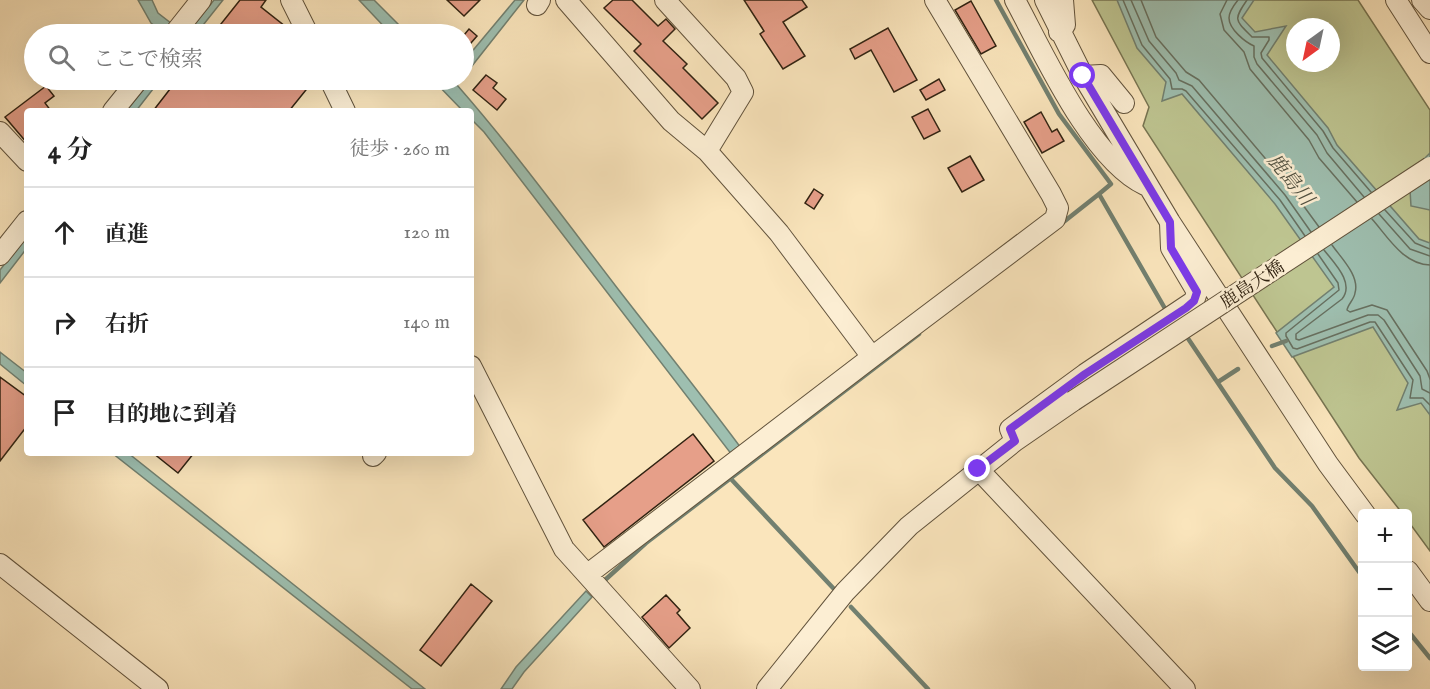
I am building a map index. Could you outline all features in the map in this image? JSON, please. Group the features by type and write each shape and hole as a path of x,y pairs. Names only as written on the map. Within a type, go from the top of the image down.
{"street":[{"path":"182,24 201,0"},
{"path":"291,0 303,24"},
{"path":"566,0 671,121 707,151 779,233 872,357"},
{"path":"665,0 736,78 743,92 707,151"},
{"path":"588,574 1055,219 1058,208 935,0"},
{"path":"1015,0 1078,116 1101,148 1132,179 1150,188"},
{"path":"1045,0 1083,76 1170,222 1328,464 1362,509"},
{"path":"1059,32 1065,26 1062,0"},
{"path":"1396,0 1430,53"},
{"path":"1422,0 1430,9"},
{"path":"1083,76 1101,75 1124,103"},
{"path":"116,108 130,90"},
{"path":"335,90 344,108"},
{"path":"0,132 24,158"},
{"name":"鹿島大橋","path":"767,689 845,592 901,534 978,469 1073,401 1430,167"},
{"path":"1015,441 1010,429 1085,374 1194,301 1197,292 1171,248 1170,222"},
{"path":"0,255 24,225"},
{"path":"474,372 564,549 690,689"},
{"path":"978,469 1185,689"},
{"path":"0,564 158,689"},
{"path":"1412,578 1430,601"}],"green space":[{"path":"1092,0 1135,0 1430,380 1430,551 1412,526 1412,509 1399,509 1359,458 1143,126 1149,107"},
{"path":"1187,0 1358,0 1430,110 1430,314"}],"water":[{"path":"138,0 152,0 158,13 172,24 151,23"},
{"path":"214,0 223,0 204,24 195,24"},
{"path":"359,0 374,0 398,24 382,24"},
{"path":"515,0 524,0 474,63 474,49"},
{"name":"鹿島川","path":"1117,0 1254,0 1242,18 1255,32 1286,26 1267,55 1328,128 1337,145 1419,239 1430,243 1430,415 1421,403 1397,410 1408,383 1373,327 1292,357 1276,333 1334,287 1275,204 1182,94 1162,101 1166,82 1137,48"},
{"path":"143,90 152,90 138,108 128,108"},
{"path":"443,90 461,90 478,110 741,448 732,455 474,122 474,108 460,108"},
{"path":"1430,153 1430,210 1411,206 1409,174"},
{"path":"24,239 24,252 0,283 0,270"},
{"path":"0,352 24,371 24,384 0,364"},
{"path":"116,456 132,456 425,689 412,689"},
{"path":"586,591 592,597 524,672 512,689 501,689 516,667"}],"building":[{"path":"240,0 266,0 261,7 282,24 221,24"},
{"path":"447,0 480,0 464,16"},
{"path":"613,0 632,0 658,26 666,19 675,29 663,41 687,64 683,68 718,103 702,119 634,51 641,44 604,8"},
{"path":"744,0 802,0 807,7 783,22 805,56 783,69 760,34 764,31"},
{"path":"971,1 996,46 981,54 955,10"},
{"path":"888,28 917,80 894,92 871,50 855,59 850,49"},
{"path":"486,75 497,83 493,88 506,99 497,110 474,89"},
{"path":"939,79 945,90 926,100 920,90"},
{"path":"41,90 49,90 54,96 45,103 49,108 24,108 24,139 5,117"},
{"path":"169,90 306,90 291,108 155,108"},
{"path":"928,109 940,131 924,139 912,117"},
{"path":"1041,112 1052,132 1057,129 1064,141 1042,153 1024,122"},
{"path":"970,156 984,180 962,192 948,168"},
{"path":"814,189 823,195 814,209 805,203"},
{"path":"0,377 24,395 24,430 0,461"},
{"path":"693,434 714,461 604,547 583,520"},
{"path":"157,456 192,456 178,473"},
{"path":"471,584 492,601 441,666 420,650"},
{"path":"666,595 680,610 677,613 690,628 669,648 642,617"}],"waterway":[{"path":"996,0 1059,114 1111,184 1099,194 1167,312"},
{"path":"1061,224 1099,194"},
{"path":"605,580 646,543 919,334"},
{"path":"1185,334 1275,468 1312,506 1358,570"},
{"path":"1272,346 1286,341"},
{"path":"1218,382 1238,369"},
{"path":"731,479 834,589"},
{"path":"851,607 928,689"},
{"path":"1412,636 1430,658"}],"route":[{"path":"978,469 1015,441 1010,429 1085,374 1186,308 1194,301 1197,292 1171,248 1170,222 1083,76"}]}
